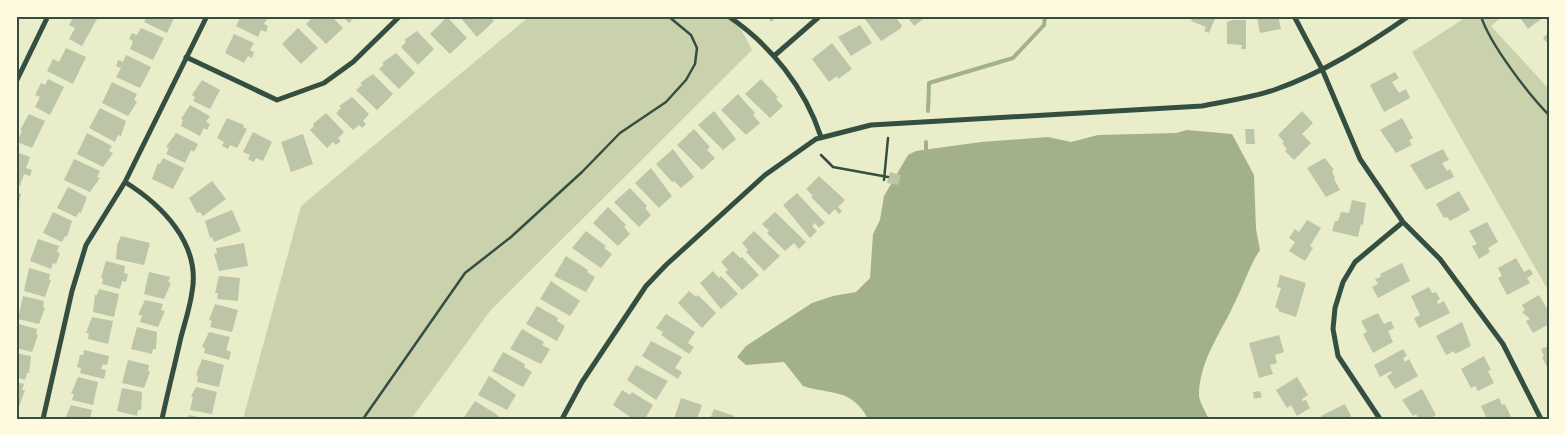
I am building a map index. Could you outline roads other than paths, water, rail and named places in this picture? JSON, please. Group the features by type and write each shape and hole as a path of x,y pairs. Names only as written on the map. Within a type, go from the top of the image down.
{"street":[{"path":"16,82 48,16"},
{"path":"43,419 79,267 86,245 125,182 207,16"},
{"path":"186,58 277,100 324,83 353,62 400,16"},
{"path":"728,16 774,56 796,84 817,123 821,137"},
{"path":"774,56 820,16"},
{"path":"1294,16 1322,69 1360,159 1404,222 1440,259 1503,344 1541,419"},
{"path":"565,418 582,382 646,286 666,265 765,175 804,145 821,137 871,126 1202,106 1272,91 1359,50 1409,16"},
{"path":"125,182 146,195 165,212 176,226 193,268 193,291 162,419"},
{"path":"1380,419 1338,356 1332,329 1335,308 1343,282 1356,262 1404,222"}],"waterway":[{"path":"928,111 929,83 1013,58 1044,25 1045,16"},
{"path":"926,142 926,149"}]}
